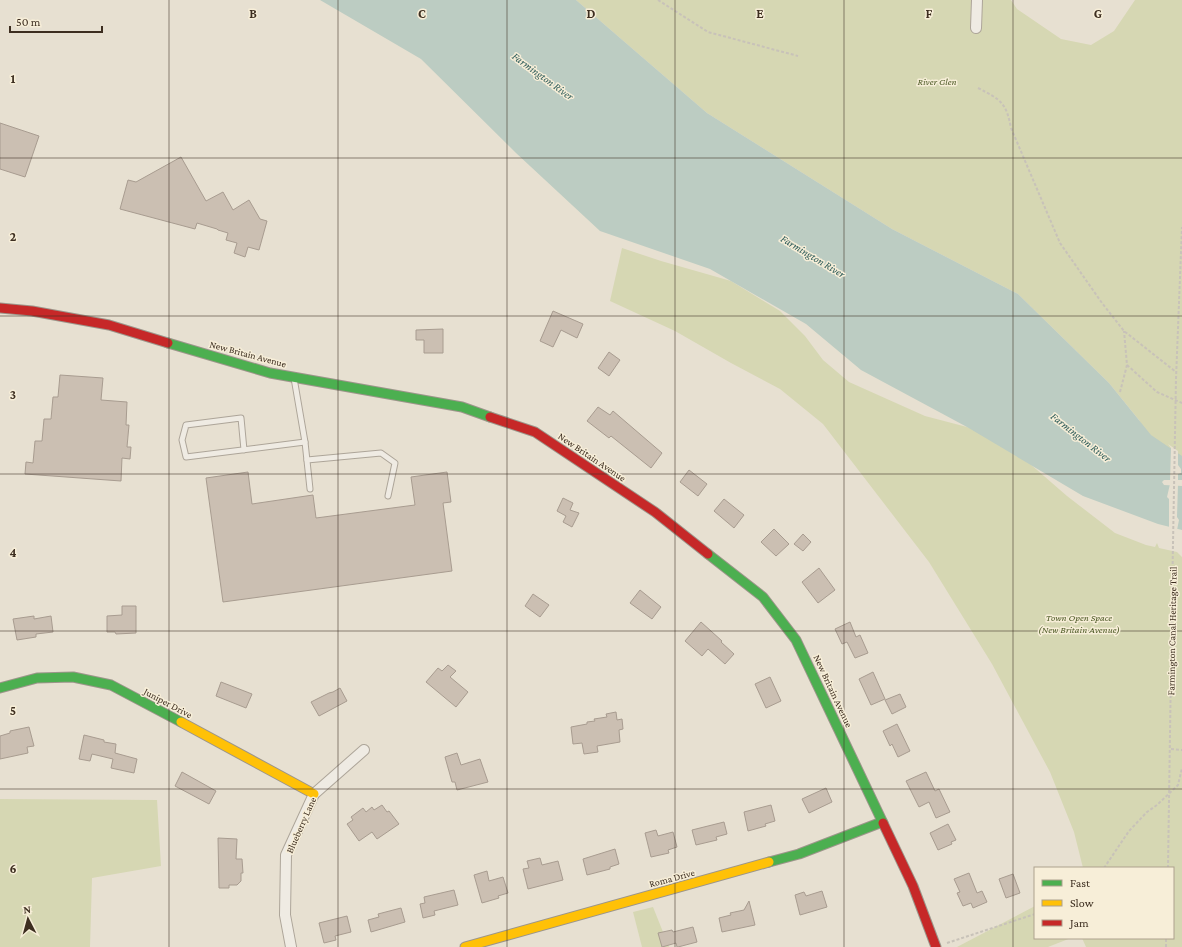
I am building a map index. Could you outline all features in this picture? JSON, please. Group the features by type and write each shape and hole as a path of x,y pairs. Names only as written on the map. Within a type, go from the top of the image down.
{"street":[{"path":"976,28 977,0"},
{"name":"New Britain Avenue","path":"0,308 32,311 109,325 270,373 462,407 535,432 655,512 763,598 796,640 913,886 939,946"},
{"name":"Juniper Drive","path":"0,688 37,678 73,677 111,685 314,794"},
{"name":"Blueberry Lane","path":"291,947 285,915 286,855 314,794 364,750"},
{"name":"Roma Drive","path":"465,947 799,854 882,822"}],"lane":[{"path":"294,377 305,442 310,489"},
{"path":"244,450 241,418 186,425 182,440 186,457 244,450 305,442"},
{"path":"307,460 381,453 395,463 388,496"}],"path":[{"path":"658,0 708,32 798,56"},
{"path":"978,88 997,97 1007,112 1011,128 1060,243 1102,303 1124,331 1176,372"},
{"name":"Farmington Canal Heritage Trail","path":"1168,867 1176,372 1182,227"},
{"path":"1120,392 1127,365 1124,331"},
{"path":"1127,365 1157,392 1182,403"},
{"path":"1171,749 1182,750"},
{"path":"1105,867 1129,831 1147,812 1157,805 1178,785 1182,768"},
{"path":"939,946 1034,914"}],"green space":[{"name":"River Glen","path":"576,0 1011,0 1017,9 1061,39 1091,45 1114,31 1135,0 1182,0 1182,460 1164,465 1139,420 1109,383 1018,294 892,229 707,113"},
{"name":"Town Open Space (New Britain Avenue)","path":"622,248 731,281 780,311 805,336 823,360 849,382 925,416 967,427 1000,438 1067,496 1115,533 1146,545 1155,547 1157,543 1159,548 1177,552 1182,557 1182,947 1086,947 1082,939 1174,939 1174,867 1083,867 1074,832 1050,772 992,664 929,562 823,424 780,389 675,331 610,301"},
{"path":"0,799 157,800 161,866 92,878 90,947 0,947"},
{"path":"653,907 669,947 642,947 633,912"},
{"path":"1034,907 1034,939 1068,939 1048,947 957,947"}],"water":[{"name":"Farmington River","path":"320,0 576,0 707,113 892,229 1018,294 1109,383 1151,435 1182,456 1182,480 1164,480 1162,482 1164,485 1182,486 1182,530 1158,524 1083,496 967,427 861,370 806,324 710,269 600,231 516,153 421,59"}],"pier":[{"path":"1168,444 1178,451 1178,465 1181,469 1181,473 1178,474 1178,482 1170,482 1171,448"},
{"path":"1170,484 1178,484 1177,517 1179,520 1177,530 1169,529 1169,499 1167,497"}],"building":[{"path":"0,123 39,136 25,177 0,169"},
{"path":"181,157 206,201 223,192 233,210 249,200 260,219 267,221 259,250 248,247 245,257 234,253 237,243 226,240 228,233 197,223 195,229 120,209 128,180 136,182"},
{"path":"553,311 583,324 577,338 561,330 553,347 540,341"},
{"path":"443,329 443,353 424,353 424,340 416,340 416,330"},
{"path":"609,352 620,360 609,376 598,368"},
{"path":"60,375 103,378 101,400 127,402 126,425 129,425 127,447 131,447 130,459 122,458 121,481 25,474 26,462 33,463 35,441 42,441 44,419 51,419 53,397 58,397"},
{"path":"598,407 610,415 613,411 662,453 651,468 611,436 609,438 587,421"},
{"path":"689,470 707,484 698,496 680,482"},
{"path":"248,472 252,504 313,495 316,518 415,505 411,477 447,472 451,502 443,503 452,571 223,602 206,478"},
{"path":"563,498 573,503 570,510 579,513 572,527 563,522 566,516 557,511"},
{"path":"724,499 744,515 734,528 714,511"},
{"path":"774,529 789,544 776,556 761,542"},
{"path":"803,534 811,542 803,551 794,544"},
{"path":"819,568 835,590 818,603 802,582"},
{"path":"640,590 661,607 652,619 630,603"},
{"path":"533,594 549,605 540,617 525,606"},
{"path":"122,606 136,606 136,633 116,634 115,632 107,632 107,616 122,615"},
{"path":"34,616 34,619 51,616 53,632 36,634 36,637 17,640 13,619"},
{"path":"701,622 734,654 725,664 708,649 702,656 685,641"},
{"path":"850,622 856,637 860,635 868,653 855,658 847,642 842,644 835,629"},
{"path":"448,665 456,671 450,677 468,692 456,707 426,682 438,668 442,671"},
{"path":"873,672 885,699 871,705 859,679"},
{"path":"770,677 781,701 766,708 755,684"},
{"path":"221,682 252,694 246,708 216,696"},
{"path":"340,688 347,701 319,716 311,702"},
{"path":"900,694 906,707 892,714 885,700"},
{"path":"616,712 617,720 622,719 623,729 619,730 620,742 597,746 598,752 584,754 582,743 573,744 571,727 587,724 587,722 595,721 594,719 607,717 606,714"},
{"path":"897,724 910,751 898,757 892,744 890,746 883,731"},
{"path":"29,727 34,746 27,747 28,753 0,759 0,736 10,733 10,731"},
{"path":"84,735 104,740 104,742 116,744 115,753 137,759 134,773 111,768 113,759 92,754 90,761 79,759"},
{"path":"457,753 461,765 480,759 488,782 457,790 455,782 452,782 445,757"},
{"path":"182,772 216,791 209,804 175,786"},
{"path":"926,772 935,791 939,789 950,812 936,818 929,802 919,807 906,781"},
{"path":"826,788 832,802 809,813 802,799"},
{"path":"382,805 387,812 389,811 399,824 377,839 372,832 359,841 347,824 353,820 351,817 363,808 366,812 372,807 374,810"},
{"path":"771,805 775,821 765,824 766,826 748,831 744,812"},
{"path":"724,822 727,834 716,837 717,840 696,845 692,830"},
{"path":"948,824 956,840 951,842 952,844 938,850 930,833"},
{"path":"656,830 658,836 673,832 677,847 668,850 669,853 651,857 645,833"},
{"path":"218,838 237,839 236,859 242,859 243,873 241,873 241,881 237,885 229,885 229,888 219,888"},
{"path":"615,849 619,864 610,867 610,869 587,875 583,859"},
{"path":"540,858 542,865 558,861 563,880 528,889 523,869 529,868 527,861"},
{"path":"487,871 489,881 503,877 508,893 498,896 499,898 482,903 474,875"},
{"path":"969,873 977,893 982,891 987,902 973,908 971,903 963,906 957,893 960,892 954,879"},
{"path":"1013,874 1020,893 1006,898 999,879"},
{"path":"454,890 458,905 434,911 435,915 423,918 420,904 425,903 424,897"},
{"path":"822,891 827,907 800,915 795,895 804,892 806,896"},
{"path":"749,901 755,925 722,932 719,918 731,915 730,913 744,910"},
{"path":"401,908 405,922 371,932 368,920 379,917 378,914"},
{"path":"347,916 351,932 335,936 336,940 324,943 319,923"},
{"path":"693,927 697,942 678,947 676,943 662,947 658,933 672,930 673,932"}],"traffic: fast":[{"path":"168,343 270,373 462,407 490,417"},
{"path":"708,554 763,597 796,640 883,823"},
{"path":"0,688 37,678 73,677 111,685 181,722"},
{"path":"769,862 799,854 882,822"}],"traffic: slow":[{"path":"181,722 314,794"},
{"path":"465,947 769,862"}],"traffic: jam":[{"path":"0,308 32,311 109,325 168,343"},
{"path":"490,417 535,432 655,512 708,554"},
{"path":"883,823 913,886 936,947"}]}
